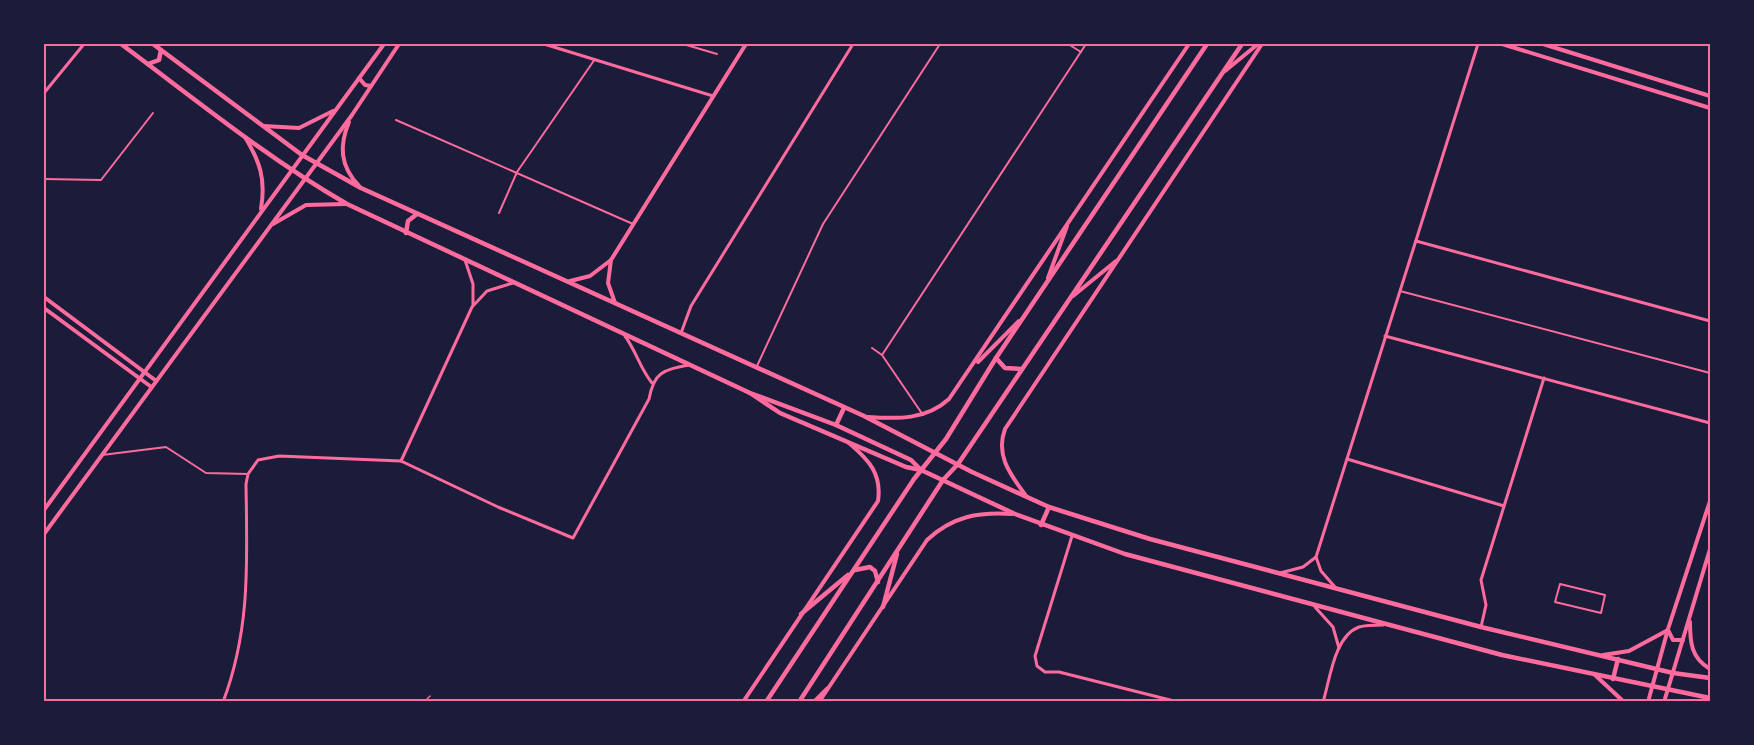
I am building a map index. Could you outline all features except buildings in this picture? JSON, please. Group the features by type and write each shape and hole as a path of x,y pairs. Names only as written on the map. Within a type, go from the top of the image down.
{"main road":[{"path":"121,44 244,136 347,204 750,393 836,425 911,460 921,470"},
{"path":"153,44 302,155 361,188 864,416 1049,507 1150,539 1481,627 1673,673 1710,678"},
{"path":"766,702 921,470 937,453 996,358 1207,44"},
{"path":"799,702 943,480 958,464 1242,44"},
{"path":"148,64 159,60 161,50"},
{"path":"406,233 408,221 417,214"},
{"path":"996,358 1005,368 1022,369"},
{"path":"750,393 780,413 906,467 921,470 1015,514 1072,536 1316,607 1502,655 1652,688 1710,698"},
{"path":"836,425 844,408"},
{"path":"1041,525 1049,507"},
{"path":"883,607 900,547"},
{"path":"801,614 854,571 870,567 875,571 878,582"},
{"path":"1613,679 1618,659"},
{"path":"814,702 827,689"}],"street":[{"path":"44,93 84,44"},
{"path":"44,510 261,209 384,44"},
{"path":"44,534 150,386 270,226 303,177 351,115 399,44"},
{"path":"544,44 713,96"},
{"path":"683,44 717,54"},
{"path":"570,282 590,276 611,260 746,44"},
{"path":"681,333 691,306 853,44"},
{"path":"757,367 823,224 940,44"},
{"path":"1068,44 1081,52"},
{"path":"882,355 1086,44"},
{"path":"864,416 905,418 923,415 937,410 949,399 1189,44"},
{"path":"1220,75 1260,44"},
{"path":"1026,496 1007,469 1002,454 1001,439 1005,429 1260,44"},
{"path":"1278,574 1303,567 1316,557 1478,44"},
{"path":"1502,44 1710,108"},
{"path":"1543,44 1710,96"},
{"path":"499,213 518,172 595,59"},
{"path":"359,78 365,85 371,86"},
{"path":"261,126 299,128 334,111"},
{"path":"44,179 101,180 153,113"},
{"path":"351,115 343,139 342,157 352,179 361,188"},
{"path":"396,120 633,224"},
{"path":"244,136 261,167 265,188 261,209"},
{"path":"270,226 306,205 347,204"},
{"path":"1047,282 1070,220"},
{"path":"1416,241 1710,321"},
{"path":"1070,298 1119,258"},
{"path":"465,260 473,284 472,307"},
{"path":"611,260 608,283 615,303"},
{"path":"401,461 472,307 488,291 513,283"},
{"path":"1400,291 1710,373"},
{"path":"44,297 155,380"},
{"path":"44,308 150,386"},
{"path":"971,369 1024,316"},
{"path":"623,333 635,349 640,368 652,383"},
{"path":"1385,336 1710,423"},
{"path":"872,348 882,355 923,415"},
{"path":"224,702 239,656 244,623 248,474 258,460 266,456 401,461 498,507 573,538 649,399 652,383 659,374 691,365"},
{"path":"1481,627 1486,605 1481,580 1544,378"},
{"path":"743,702 878,501 878,483 873,467 848,442"},
{"path":"101,455 166,447 206,472 248,474"},
{"path":"1347,459 1504,506"},
{"path":"1648,702 1668,629 1710,501"},
{"path":"819,702 927,540 938,530 970,514 1015,514"},
{"path":"1072,536 1035,656 1037,666 1045,672 1059,672 1178,702"},
{"path":"1664,702 1710,549"},
{"path":"1316,557 1321,571 1337,589"},
{"path":"1560,584 1605,595 1600,613 1555,602 1560,584"},
{"path":"1316,607 1333,627 1339,648"},
{"path":"1689,618 1692,650 1699,661 1710,669"},
{"path":"1323,702 1339,648 1352,630 1361,626 1385,624"},
{"path":"1668,629 1673,640 1683,640"},
{"path":"1602,655 1629,651 1668,629"},
{"path":"1594,674 1624,702"}],"lane":[{"path":"424,702 430,696"}]}
